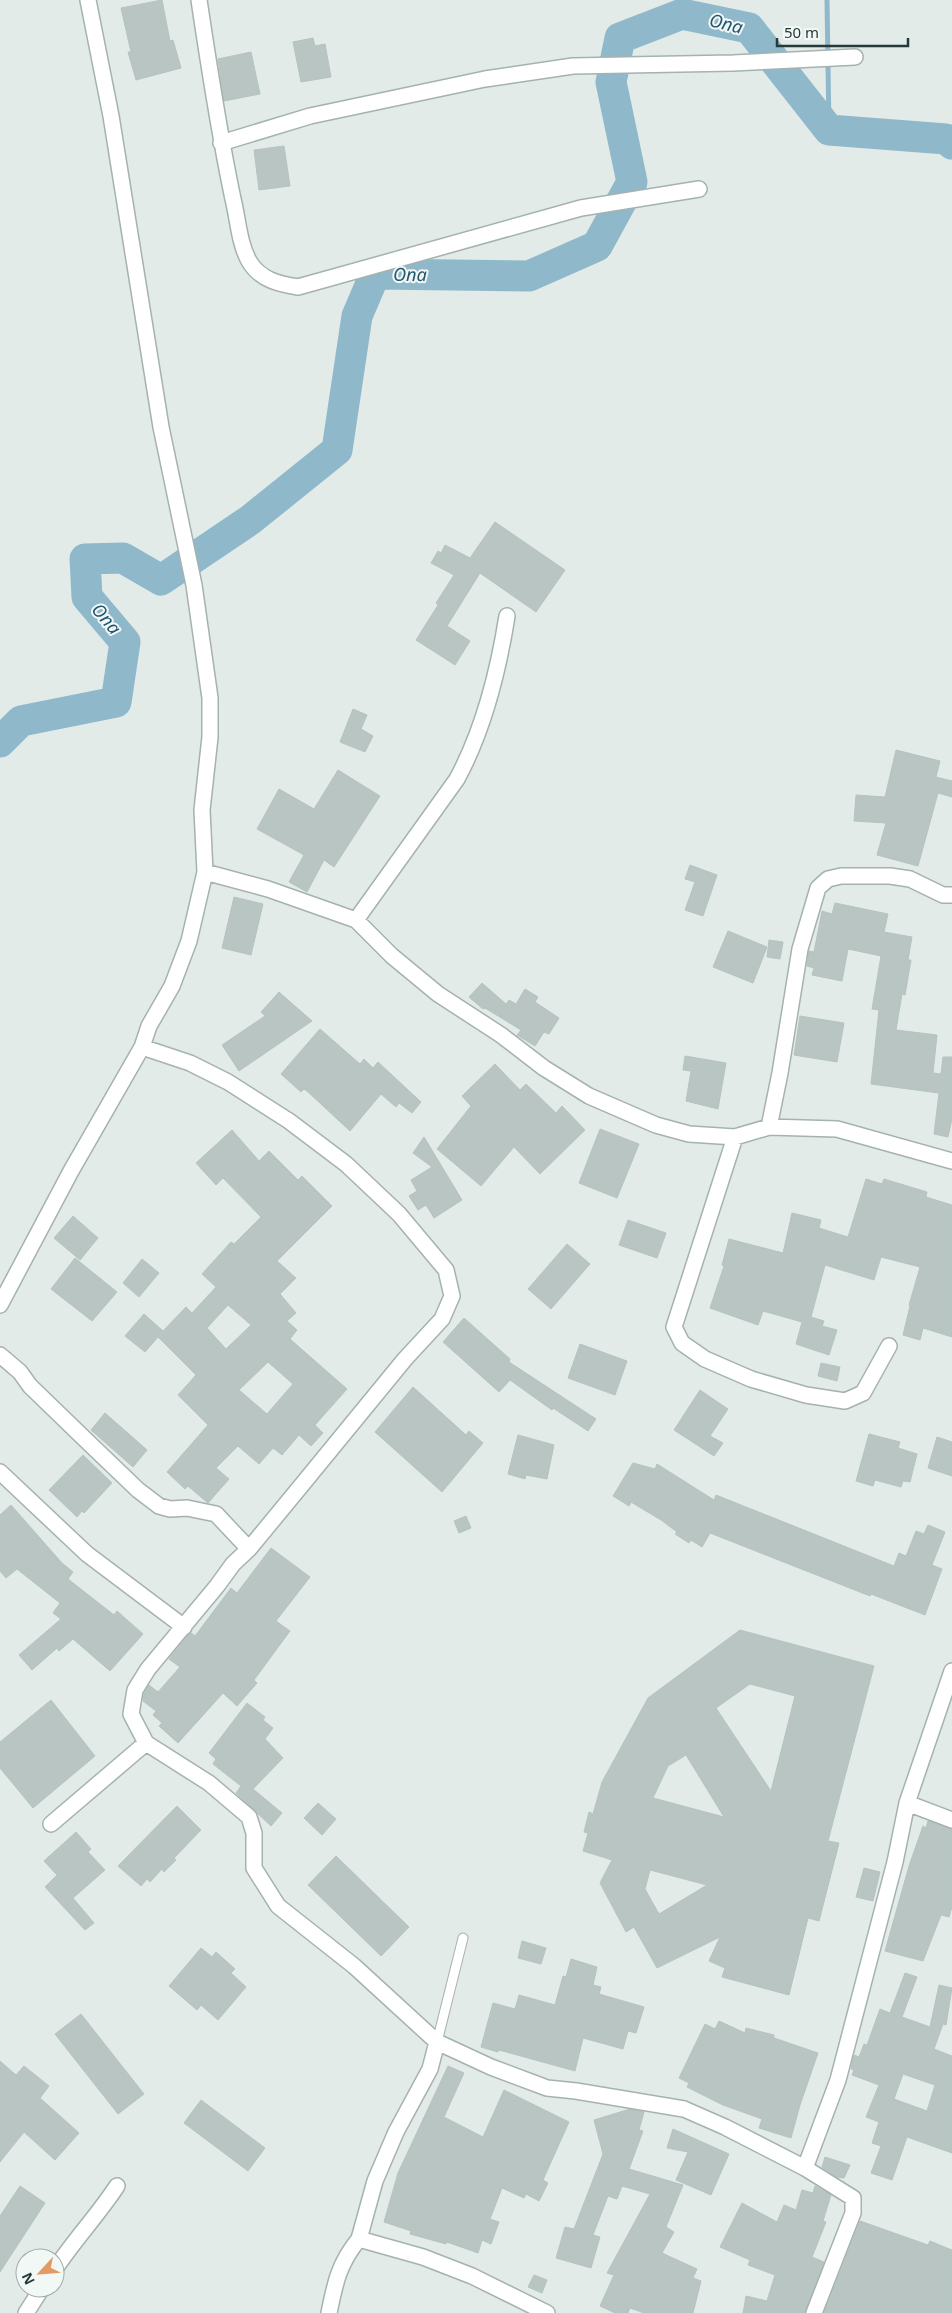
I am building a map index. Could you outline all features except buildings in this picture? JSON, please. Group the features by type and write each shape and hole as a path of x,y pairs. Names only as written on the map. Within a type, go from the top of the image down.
{"street":[{"path":"0,1305 71,1171 142,1046 149,1026 172,986 189,941 205,872 202,810 210,737 210,698 194,585 161,427 111,116 88,0"},
{"path":"199,0 221,143 243,246 250,262 263,277 278,284 298,287 581,208 699,189"},
{"path":"221,143 310,116 485,79 574,66 855,57"},
{"path":"356,920 457,779 470,755 494,680 508,616"},
{"path":"205,872 268,888 356,920 392,956 438,994 501,1035 544,1068 589,1096 656,1125 689,1134 735,1137 768,1126 837,1128 952,1161"},
{"path":"768,1126 780,1073 800,949 818,888 828,879 841,876 890,876 910,879 943,895 952,895"},
{"path":"142,1046 190,1063 228,1082 289,1121 346,1164 399,1214 446,1270 452,1296 442,1319 405,1359 249,1549 233,1564 184,1627 148,1669 135,1690 130,1714 146,1744 210,1783 249,1817 254,1833 254,1868 278,1906 354,1966 437,2042 491,2067 547,2088 684,2109 725,2127 805,2168 854,2198 853,2213 814,2313"},
{"path":"735,1137 674,1327 682,1343 705,1359 750,1379 806,1395 845,1401 863,1393 889,1346"},
{"path":"0,1355 20,1372 30,1386 138,1490 159,1506 170,1509 188,1508 216,1514 249,1549"},
{"path":"0,1472 87,1554 184,1627"},
{"path":"805,2168 838,2080 895,1862 907,1803 952,1671"},
{"path":"51,1824 146,1744"},
{"path":"907,1803 952,1820"},
{"path":"328,2313 335,2284 345,2256 359,2239 375,2181 396,2132 430,2069 437,2042"},
{"path":"65,2253 74,2239 107,2202 117,2186"},
{"path":"359,2239 423,2257 472,2276 547,2313"},
{"path":"26,2313 36,2298"}],"lane":[{"path":"437,2042 463,1938"}],"waterway":[{"path":"827,0 829,130"},
{"name":"Ona","path":"0,742 21,721 116,702 125,642 87,597 85,559 123,558 161,580 250,520 337,450 357,316 375,274 529,276 597,246 632,182 611,82 620,38 682,14 749,28 829,130 946,139 952,144"}]}
